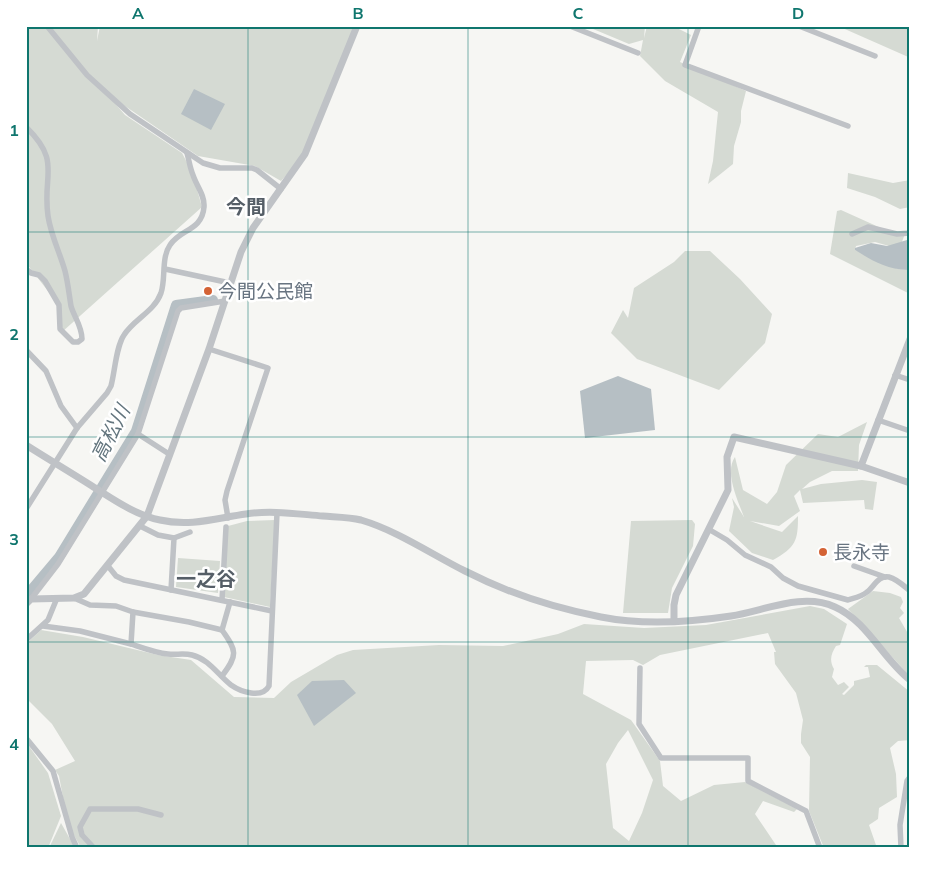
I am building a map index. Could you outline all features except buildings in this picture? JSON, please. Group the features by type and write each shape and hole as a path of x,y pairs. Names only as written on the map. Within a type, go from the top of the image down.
{"street":[{"path":"47,26 87,75 130,114 203,162 220,168 252,168 281,189"},
{"path":"28,601 74,598 84,594 147,516 246,240 306,154 357,26"},
{"path":"570,26 638,53"},
{"path":"699,26 685,65 848,126"},
{"path":"799,26 876,56"},
{"path":"26,127 43,145 47,155 49,165 48,217 54,242 66,272 72,307 82,331 82,338 78,342 73,342 60,328 59,304 45,281 39,275 26,269"},
{"path":"26,509 77,428 111,386 122,336 157,302 163,285 169,246 173,240 194,227 201,220 203,199 193,175 187,153"},
{"path":"852,234 868,227 897,234 910,233"},
{"path":"165,269 230,282"},
{"path":"28,601 58,564 100,491 138,434 178,311 182,308 225,302"},
{"path":"862,466 910,339"},
{"path":"208,349 268,368 227,491 225,500 228,518"},
{"path":"26,350 46,371 61,406 77,428"},
{"path":"895,375 910,380"},
{"path":"878,420 910,431"},
{"path":"138,434 169,454"},
{"path":"674,620 676,595 710,530 728,490 727,457 734,437 862,466 910,483"},
{"path":"26,445 100,491 136,512 147,516 169,522 192,523 258,512 358,519 494,585 574,611 622,620 674,620 731,616 798,602 822,603 835,607 855,621 897,669 910,680"},
{"path":"43,626 80,632 160,653 192,655 213,667 232,686 261,694 269,686 277,513"},
{"path":"140,526 158,535 174,538 190,532"},
{"path":"222,600 226,527"},
{"path":"710,530 727,540 745,555 771,567 784,578 798,586 848,600 866,593 879,579 886,577"},
{"path":"171,590 174,538"},
{"path":"108,566 116,576 124,580 272,611"},
{"path":"854,566 891,578 910,591"},
{"path":"26,640 48,620 57,598"},
{"path":"74,598 90,605 116,606 133,612 222,630 234,652 233,661 222,676"},
{"path":"222,630 230,602"},
{"path":"131,644 133,612"},
{"path":"640,668 639,724 661,758 748,758 748,780 806,811 820,848"},
{"path":"26,738 52,771 77,848"},
{"path":"901,848 900,825 907,781 910,777"},
{"path":"94,848 82,835 80,827 90,809 138,809 160,815"}],"shaded area":[{"path":"26,26 98,26 97,41 100,26 355,26 303,157 281,181 255,166 198,156 106,93 125,115 182,153 192,172 202,207 62,332 59,305 26,263"},
{"path":"586,26 645,26 644,38 647,26 673,26 691,35 680,62 746,91 741,111 741,122 734,146 733,164 708,184 713,161 718,112 665,81 640,56 643,40 629,44"},
{"path":"838,26 910,26 910,58 906,56"},
{"path":"194,89 225,104 211,130 181,114"},
{"path":"848,173 893,183 910,180 910,207 900,209 875,197 847,188"},
{"path":"841,210 892,233 905,234 901,244 896,248 875,242 856,246 855,250 898,269 910,270 910,294 830,254 837,211"},
{"path":"907,240 910,255 908,270 886,266 855,250 855,248 871,243 887,246"},
{"path":"685,251 710,251 740,279 772,314 765,343 719,390 637,359 611,333 623,310 628,318 634,288 674,262"},
{"path":"618,376 651,389 655,430 585,438 580,391"},
{"path":"867,422 859,445 858,471 832,471 810,482 802,489 821,484 862,480 877,482 873,510 865,509 864,500 803,503 800,490 794,496 800,511 779,526 750,521 782,532 798,516 794,542 787,551 773,560 752,553 729,531 734,507 732,498 744,517 731,478 732,463 735,457 743,490 767,504 777,492 786,465 818,434 838,437"},
{"path":"275,520 270,607 224,597 228,526 247,521"},
{"path":"692,520 695,524 693,546 672,588 668,613 623,613 631,521"},
{"path":"178,558 220,561 218,593 176,587"},
{"path":"873,591 890,593 901,597 903,602 900,608 904,613 899,618 910,637 910,674 906,672 848,609"},
{"path":"810,606 824,609 847,624 840,645 836,646 831,657 834,669 832,677 838,685 844,682 849,687 842,694 844,695 854,685 854,681 870,677 868,667 864,667 866,665 877,665 910,692 910,740 898,741 890,748 896,774 897,797 879,808 878,819 869,825 877,848 824,848 809,811 810,757 801,743 803,720 796,693 775,664 774,652 776,652 768,633 660,655 643,665 633,660 586,661 583,694 631,720 660,761 663,786 681,801 714,785 745,782 797,809 794,812 763,801 755,814 778,848 81,848 68,824 59,776 55,770 75,761 52,724 26,698 26,644 41,630 83,637 158,655 191,660 234,697 274,698 291,682 337,655 353,650 439,645 503,646 558,634 584,624 644,628 706,625","holes":["628,730 653,780 642,813 629,841 613,828 606,764"]},
{"path":"344,680 356,693 314,726 297,695 312,681"},
{"path":"26,742 48,773 61,816 48,848 26,848"},
{"path":"61,823 75,848 49,848"}],"waterway":[{"name":"高松川","path":"27,595 59,557 136,431 176,305 213,300"}],"place":[{"name":"今間公民館","path":"208,291"},
{"name":"長永寺","path":"823,552"}],"district":[{"name":"今間","path":"246,206"},
{"name":"一之谷","path":"206,578"}]}
